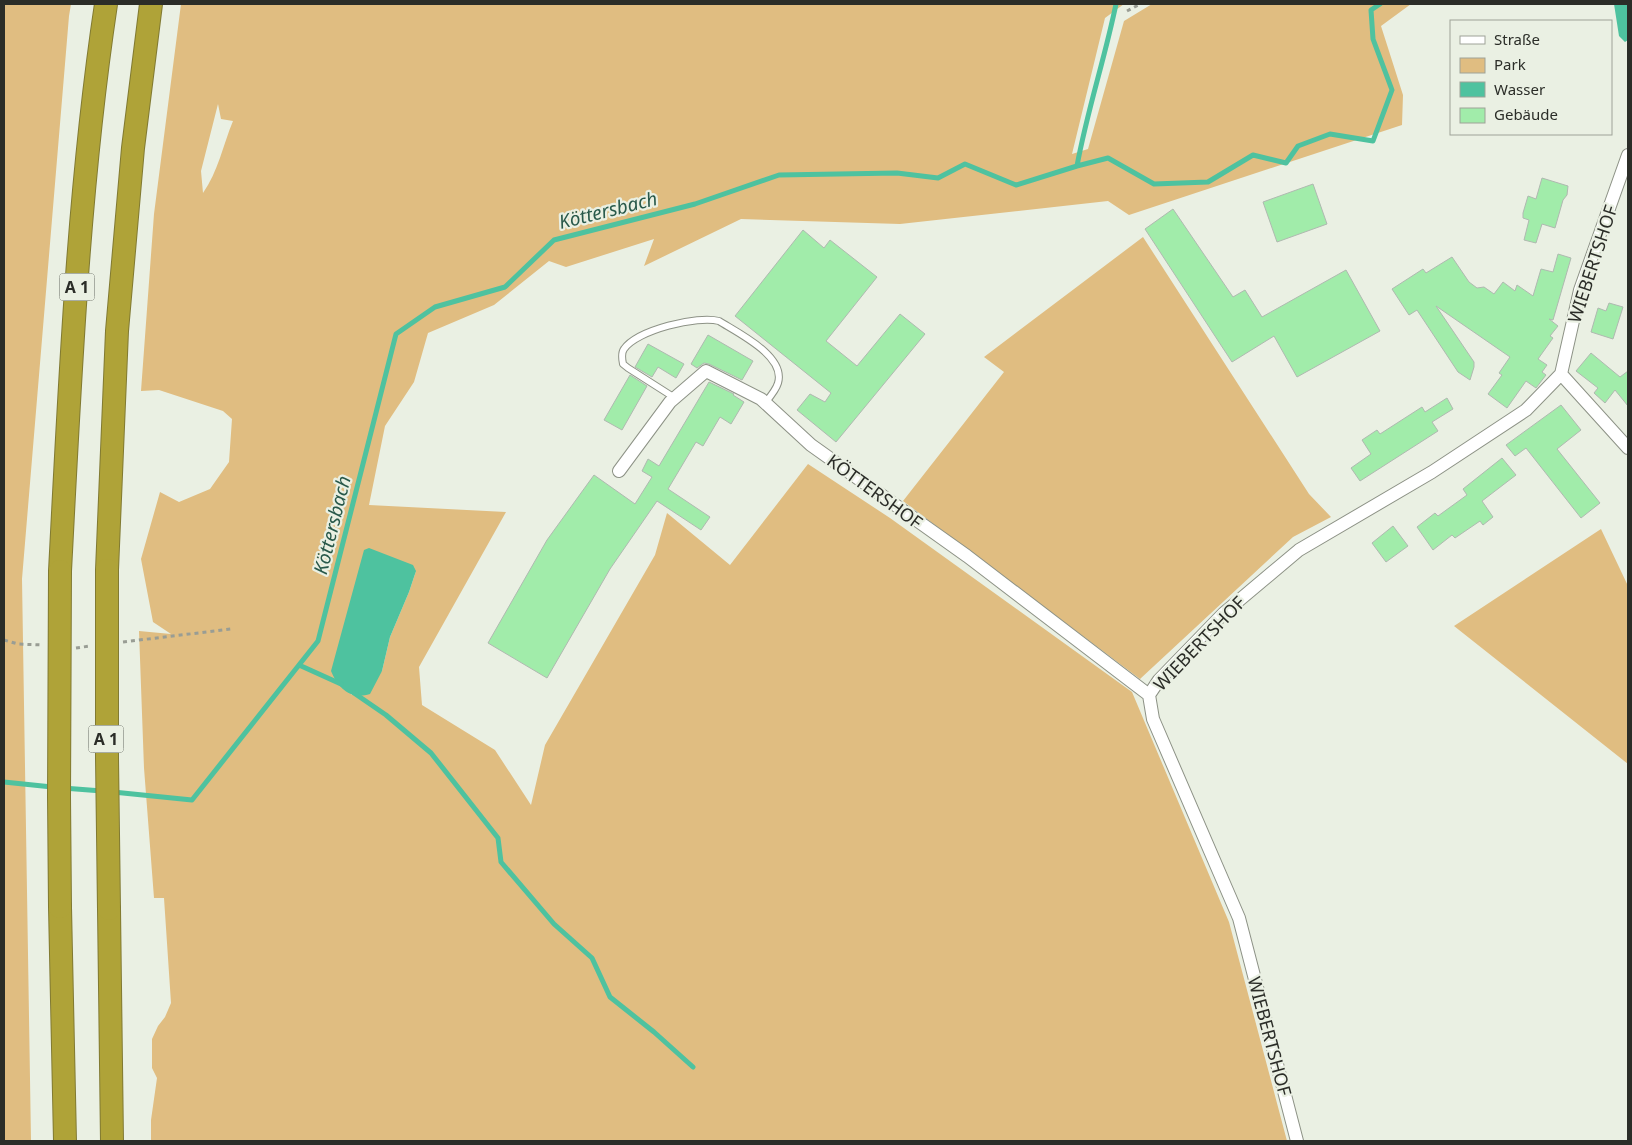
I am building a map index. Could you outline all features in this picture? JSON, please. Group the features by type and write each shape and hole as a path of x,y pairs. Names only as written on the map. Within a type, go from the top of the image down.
{"highway":[{"name":"A 1","path":"65,1141 59,797 60,571 83,204 88,145 106,4"},
{"name":"A 1","path":"112,1141 106,758 107,570 117,331 133,148 151,4"}],"street":[{"name":"WIEBERTSHOF","path":"1297,1141 1239,918 1153,719 1149,695 1158,680 1224,613 1298,550 1432,472 1526,410 1561,374 1580,290 1628,156"},
{"name":"KÖTTERSHOF","path":"619,471 670,402 706,371 766,403 811,445 967,556 1149,695"},
{"path":"1561,374 1628,448"}],"lane":[{"path":"676,398 623,364 622,353 624,348 636,338 671,324 712,319 719,321 758,346 774,361 779,369 778,385 766,403"}],"path":[{"path":"1127,11 1140,4"},
{"path":"125,642 231,629"}],"green space":[{"path":"4,4 71,4 22,579 31,1141 4,1141"},
{"path":"181,4 1124,4 1105,18 1072,154 1088,149 1124,21 1152,4 1411,4 1381,26 1403,95 1402,125 1129,215 1108,201 900,224 741,219 644,266 654,239 566,267 549,261 494,305 428,333 414,382 385,426 369,505 506,512 419,667 422,705 495,750 531,805 545,745 655,555 667,513 730,565 808,464 890,518 1132,692 1229,922 1287,1141 151,1141 151,1120 157,1078 152,1068 152,1039 171,1003 164,898 154,898 144,768 139,631 171,634 153,622 141,559 160,492 179,502 210,489 229,462 232,419 223,411 159,390 141,391 154,214","holes":["218,104 221,119 233,121 216,167 203,193 201,171","416,571 390,637 382,671 351,695"]},
{"path":"1143,237 1309,494 1331,517 1293,537 1140,679 903,501 1004,372 984,357"},
{"path":"1601,529 1628,586 1628,764 1454,626"}],"water":[{"path":"1614,4 1628,4 1628,40 1625,42 1619,36"},
{"path":"369,548 413,565 416,571 390,637 382,671 370,694 356,695 341,687 331,671 364,550"}],"building":[{"path":"1542,178 1568,186 1567,195 1563,200 1555,228 1542,224 1536,243 1524,240 1529,220 1523,218 1523,213 1528,196 1536,199"},
{"path":"1313,184 1327,224 1277,242 1263,202"},
{"path":"1173,209 1233,297 1245,290 1262,317 1346,270 1380,331 1297,377 1274,336 1232,362 1145,229"},
{"path":"803,230 824,248 830,240 877,277 826,341 857,366 900,314 925,334 836,442 797,410 810,394 825,402 831,393 735,316"},
{"path":"1558,254 1571,258 1553,320 1549,319 1558,326 1550,336 1553,338 1538,359 1547,365 1542,372 1546,375 1536,388 1526,381 1507,408 1488,394 1502,375 1499,373 1510,357 1436,306 1474,362 1470,380 1458,372 1417,310 1409,315 1392,289 1423,269 1426,273 1452,257 1469,282 1477,288 1484,287 1494,294 1503,282 1515,291 1517,285 1533,296 1541,269 1553,272"},
{"path":"1609,303 1623,307 1613,339 1591,332 1598,308 1606,311"},
{"path":"708,335 753,361 742,380 709,364 704,363 697,368 691,364"},
{"path":"648,344 684,364 676,378 658,367 652,377 635,367"},
{"path":"1591,353 1620,377 1628,371 1628,406 1615,390 1605,403 1594,393 1598,388 1576,371"},
{"path":"630,375 647,386 622,430 604,420"},
{"path":"709,382 734,394 744,402 731,424 720,417 703,446 696,442 668,489 710,517 701,530 657,501 610,569 547,678 488,643 547,540 594,475 635,504 652,477 642,471 648,459 659,466"},
{"path":"1447,398 1453,409 1432,422 1438,431 1360,481 1351,468 1371,454 1362,440 1377,430 1380,434 1422,407 1425,412"},
{"path":"1561,405 1581,430 1557,449 1600,503 1581,518 1526,448 1515,456 1506,445"},
{"path":"1502,458 1516,475 1482,501 1493,517 1483,525 1480,521 1455,538 1452,535 1433,550 1417,527 1435,513 1438,516 1467,495 1463,489"},
{"path":"1393,526 1408,546 1386,562 1372,543"}],"waterway":[{"path":"1077,166 1116,4"},
{"name":"Köttersbach","path":"113,792 192,800 318,641 396,334 435,307 505,287 554,240 695,204 779,175 897,173 938,178 965,164 1016,185 1108,158 1154,184 1208,182 1253,155 1286,163 1298,146 1330,134 1373,141 1392,90 1373,39 1371,10 1380,4"},
{"path":"299,665 341,684"},
{"path":"354,693 386,715 431,753 498,838 501,862 554,924 592,958 610,997 654,1032 693,1067"},
{"name":"Köttersbach","path":"4,782 52,787"},
{"name":"Köttersbach","path":"63,788 102,791"}]}
